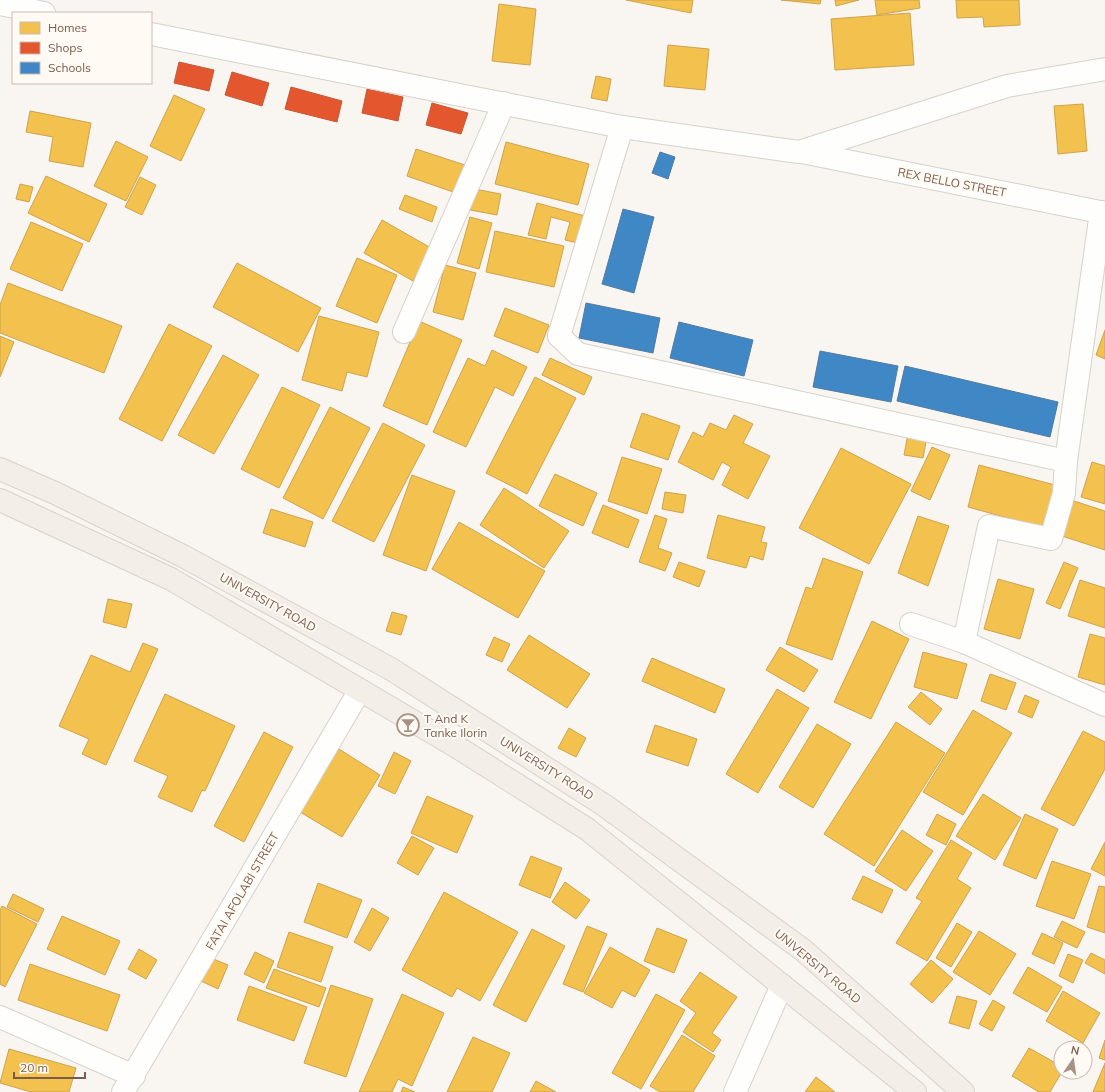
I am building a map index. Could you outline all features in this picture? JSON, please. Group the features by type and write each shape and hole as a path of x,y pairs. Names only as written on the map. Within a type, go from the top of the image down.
{"main road":[{"name":"UNIVERSITY ROAD","path":"0,469 55,493 182,556 391,669 604,805 803,950 963,1092"},
{"path":"0,500 171,580 457,747 587,829 915,1092"}],"street":[{"path":"0,4 39,12"},
{"name":"REX BELLO STREET","path":"152,34 622,127 798,152 1103,213"},
{"path":"798,152 1007,86 1105,69"},
{"path":"404,332 504,103"},
{"path":"622,127 559,336 578,354 1066,461"},
{"path":"964,642 989,526 1051,539 1064,493 1066,461 1103,213"},
{"path":"911,624 964,642 1105,705"},
{"name":"FATAI AFOLABI STREET","path":"128,1084 360,690"},
{"path":"735,1092 782,985"},
{"path":"0,1017 128,1084"}],"building: Homes":[{"path":"626,0 693,0 691,13"},
{"path":"781,0 821,0 820,4"},
{"path":"835,0 859,0 836,6"},
{"path":"875,0 919,0 920,8 877,15"},
{"path":"956,0 1019,0 1020,25 984,27 983,17 957,18"},
{"path":"499,4 536,9 530,65 492,61"},
{"path":"910,13 914,65 835,70 831,19"},
{"path":"668,45 709,49 705,90 664,86"},
{"path":"596,76 611,79 607,101 591,98"},
{"path":"174,95 205,109 181,161 150,146"},
{"path":"1083,104 1087,151 1058,154 1054,106"},
{"path":"30,111 91,123 83,167 49,161 53,137 26,132"},
{"path":"116,141 148,157 126,201 94,186"},
{"path":"506,142 589,164 578,205 495,184"},
{"path":"416,149 465,165 456,193 407,176"},
{"path":"46,176 107,204 89,242 28,213"},
{"path":"140,177 156,185 142,215 125,207"},
{"path":"20,184 33,187 29,202 16,199"},
{"path":"474,189 501,194 497,215 470,210"},
{"path":"405,195 437,207 432,222 399,209"},
{"path":"537,203 585,216 578,243 565,240 570,222 551,217 546,239 528,235"},
{"path":"470,217 492,223 479,269 457,263"},
{"path":"382,220 431,248 413,281 364,253"},
{"path":"31,222 83,244 62,291 10,269"},
{"path":"495,231 564,246 554,287 486,272"},
{"path":"357,258 397,275 377,323 336,306"},
{"path":"237,263 321,308 298,352 213,307"},
{"path":"445,265 476,273 463,320 433,312"},
{"path":"8,283 122,326 104,373 0,333 0,305"},
{"path":"505,308 549,325 538,353 494,336"},
{"path":"319,316 379,332 367,377 347,372 342,391 302,380"},
{"path":"419,321 462,340 427,425 383,406"},
{"path":"169,324 212,346 162,441 119,419"},
{"path":"1105,330 1105,359 1096,355"},
{"path":"0,336 14,342 0,377"},
{"path":"492,350 527,367 513,396 495,387 466,447 433,432 468,358 485,366"},
{"path":"223,355 259,375 214,454 178,435"},
{"path":"550,358 592,377 584,395 542,375"},
{"path":"535,377 576,398 527,494 486,473"},
{"path":"282,387 320,405 279,488 241,469"},
{"path":"330,407 370,428 323,519 283,498"},
{"path":"642,413 680,426 668,460 630,447"},
{"path":"734,415 753,424 743,443 770,456 748,499 722,485 731,467 722,462 713,480 678,462 693,432 703,437 710,423 726,430"},
{"path":"383,423 425,445 374,542 332,521"},
{"path":"908,434 927,437 923,458 904,455"},
{"path":"932,447 950,455 930,500 911,491"},
{"path":"841,448 911,484 869,564 799,528"},
{"path":"622,457 662,469 647,514 608,501"},
{"path":"1092,462 1105,466 1105,504 1081,497"},
{"path":"979,465 1055,485 1044,528 968,507"},
{"path":"555,474 597,493 583,526 539,506"},
{"path":"412,475 455,491 426,571 383,555"},
{"path":"504,488 569,531 544,568 480,525"},
{"path":"665,492 686,495 683,513 662,509"},
{"path":"1074,501 1105,511 1105,550 1062,536"},
{"path":"603,505 639,520 628,548 592,533"},
{"path":"271,509 313,522 305,547 263,533"},
{"path":"655,515 667,519 658,548 672,553 665,571 639,562"},
{"path":"718,515 765,527 761,542 767,543 763,560 750,556 746,568 707,558"},
{"path":"918,516 949,526 928,586 898,573"},
{"path":"459,522 545,571 518,618 432,569"},
{"path":"823,558 863,572 832,660 786,644 806,587 812,589"},
{"path":"679,562 705,571 699,587 673,577"},
{"path":"1064,562 1078,568 1060,609 1046,603"},
{"path":"998,579 1034,589 1020,639 984,629"},
{"path":"1080,580 1105,588 1105,628 1068,616"},
{"path":"108,599 132,604 126,628 103,622"},
{"path":"392,612 407,616 401,635 386,631"},
{"path":"872,621 909,639 871,719 834,702"},
{"path":"1090,634 1105,638 1105,685 1078,677"},
{"path":"529,635 590,674 567,708 507,670"},
{"path":"494,637 510,644 502,662 486,655"},
{"path":"143,643 158,649 106,765 82,754 89,739 59,726 91,655 130,672"},
{"path":"780,647 818,670 804,692 766,670"},
{"path":"923,652 967,664 957,699 914,687"},
{"path":"652,658 725,689 715,713 642,681"},
{"path":"990,674 1016,683 1006,710 981,701"},
{"path":"777,689 809,708 758,793 726,774"},
{"path":"921,692 942,709 930,725 908,707"},
{"path":"165,694 235,726 205,791 202,790 192,812 158,797 168,776 134,761"},
{"path":"1025,695 1039,701 1032,718 1018,712"},
{"path":"973,710 1012,733 963,815 923,792"},
{"path":"896,722 945,753 874,866 824,834"},
{"path":"817,724 851,744 813,808 779,787"},
{"path":"655,725 697,739 688,766 646,752"},
{"path":"569,728 586,738 576,757 558,748"},
{"path":"1083,731 1105,742 1105,769 1074,826 1041,809"},
{"path":"264,732 293,747 244,842 214,826"},
{"path":"339,749 380,775 342,837 300,812"},
{"path":"394,752 411,761 395,794 378,786"},
{"path":"983,794 1021,818 995,860 956,836"},
{"path":"427,796 473,816 457,853 411,833"},
{"path":"937,814 956,824 946,845 926,835"},
{"path":"1025,814 1058,829 1036,879 1003,865"},
{"path":"902,830 933,851 906,891 875,871"},
{"path":"412,836 434,848 418,875 397,863"},
{"path":"951,840 972,853 957,879 971,888 927,961 896,943 922,901 916,898"},
{"path":"1105,842 1105,876 1091,869"},
{"path":"531,856 562,868 550,898 519,885"},
{"path":"1052,861 1091,874 1074,919 1036,906"},
{"path":"863,876 893,890 882,913 852,899"},
{"path":"565,882 590,900 576,919 552,902"},
{"path":"318,883 362,900 347,938 304,922"},
{"path":"1099,886 1105,887 1105,933 1087,927"},
{"path":"444,892 518,932 480,1001 457,988 452,997 402,970"},
{"path":"13,894 44,909 38,922 7,907"},
{"path":"2,906 37,924 5,987 0,984 0,910"},
{"path":"372,908 389,918 370,951 354,942"},
{"path":"62,916 120,941 105,975 47,949"},
{"path":"1062,921 1085,932 1077,948 1054,937"},
{"path":"957,923 972,932 951,967 936,958"},
{"path":"587,926 607,934 583,992 563,984"},
{"path":"657,928 687,940 674,973 644,961"},
{"path":"532,929 565,946 526,1022 493,1005"},
{"path":"979,931 1016,954 990,995 953,972"},
{"path":"289,932 333,947 321,982 277,967"},
{"path":"1042,933 1063,943 1054,964 1032,954"},
{"path":"610,947 650,970 635,997 622,990 612,1008 584,993"},
{"path":"139,949 157,960 146,979 128,969"},
{"path":"255,952 274,961 264,983 244,974"},
{"path":"1091,953 1105,960 1105,974 1085,963"},
{"path":"1068,954 1083,960 1073,983 1059,976"},
{"path":"211,958 228,965 218,989 201,981"},
{"path":"931,960 953,979 932,1003 910,984"},
{"path":"30,964 120,995 107,1031 18,1000"},
{"path":"1028,967 1062,987 1047,1012 1013,993"},
{"path":"274,969 326,988 319,1007 266,988"},
{"path":"700,972 737,997 712,1033 721,1040 713,1052 683,1032 696,1013 680,1001"},
{"path":"331,985 373,999 346,1077 304,1063"},
{"path":"249,986 307,1007 294,1041 237,1020"},
{"path":"1063,991 1100,1013 1085,1040 1078,1040 1046,1021"},
{"path":"402,994 444,1013 412,1086 398,1079 392,1092 359,1092"},
{"path":"656,994 685,1010 641,1089 612,1073"},
{"path":"957,996 977,1001 969,1029 949,1023"},
{"path":"993,1000 1005,1007 992,1031 979,1024"},
{"path":"682,1035 715,1056 693,1092 660,1092 650,1086"},
{"path":"473,1037 510,1053 492,1092 447,1092"},
{"path":"1105,1040 1105,1060 1099,1058"},
{"path":"1029,1048 1053,1062 1053,1080 1057,1080 1050,1092 1039,1092 1012,1076"},
{"path":"9,1049 76,1068 69,1092 31,1092 0,1083"},
{"path":"1105,1063 1105,1092 1093,1092"},
{"path":"816,1077 835,1092 805,1092"},
{"path":"536,1081 556,1092 530,1092"},
{"path":"403,1087 415,1092 401,1092"}],"building: Shops":[{"path":"179,62 214,70 209,91 174,83"},
{"path":"232,72 269,83 262,106 225,95"},
{"path":"291,87 342,101 337,122 285,109"},
{"path":"367,89 403,97 398,121 362,113"},
{"path":"432,103 468,113 461,134 426,125"}],"building: Schools":[{"path":"660,152 675,157 668,179 652,173"},
{"path":"623,209 654,217 634,293 602,284"},
{"path":"586,303 660,318 653,353 579,338"},
{"path":"679,322 753,340 744,376 670,358"},
{"path":"820,351 898,366 891,402 813,387"},
{"path":"905,366 1058,402 1050,437 897,401"}],"place":[{"name":"T And K Tanke Ilorin","path":"408,725"}]}
